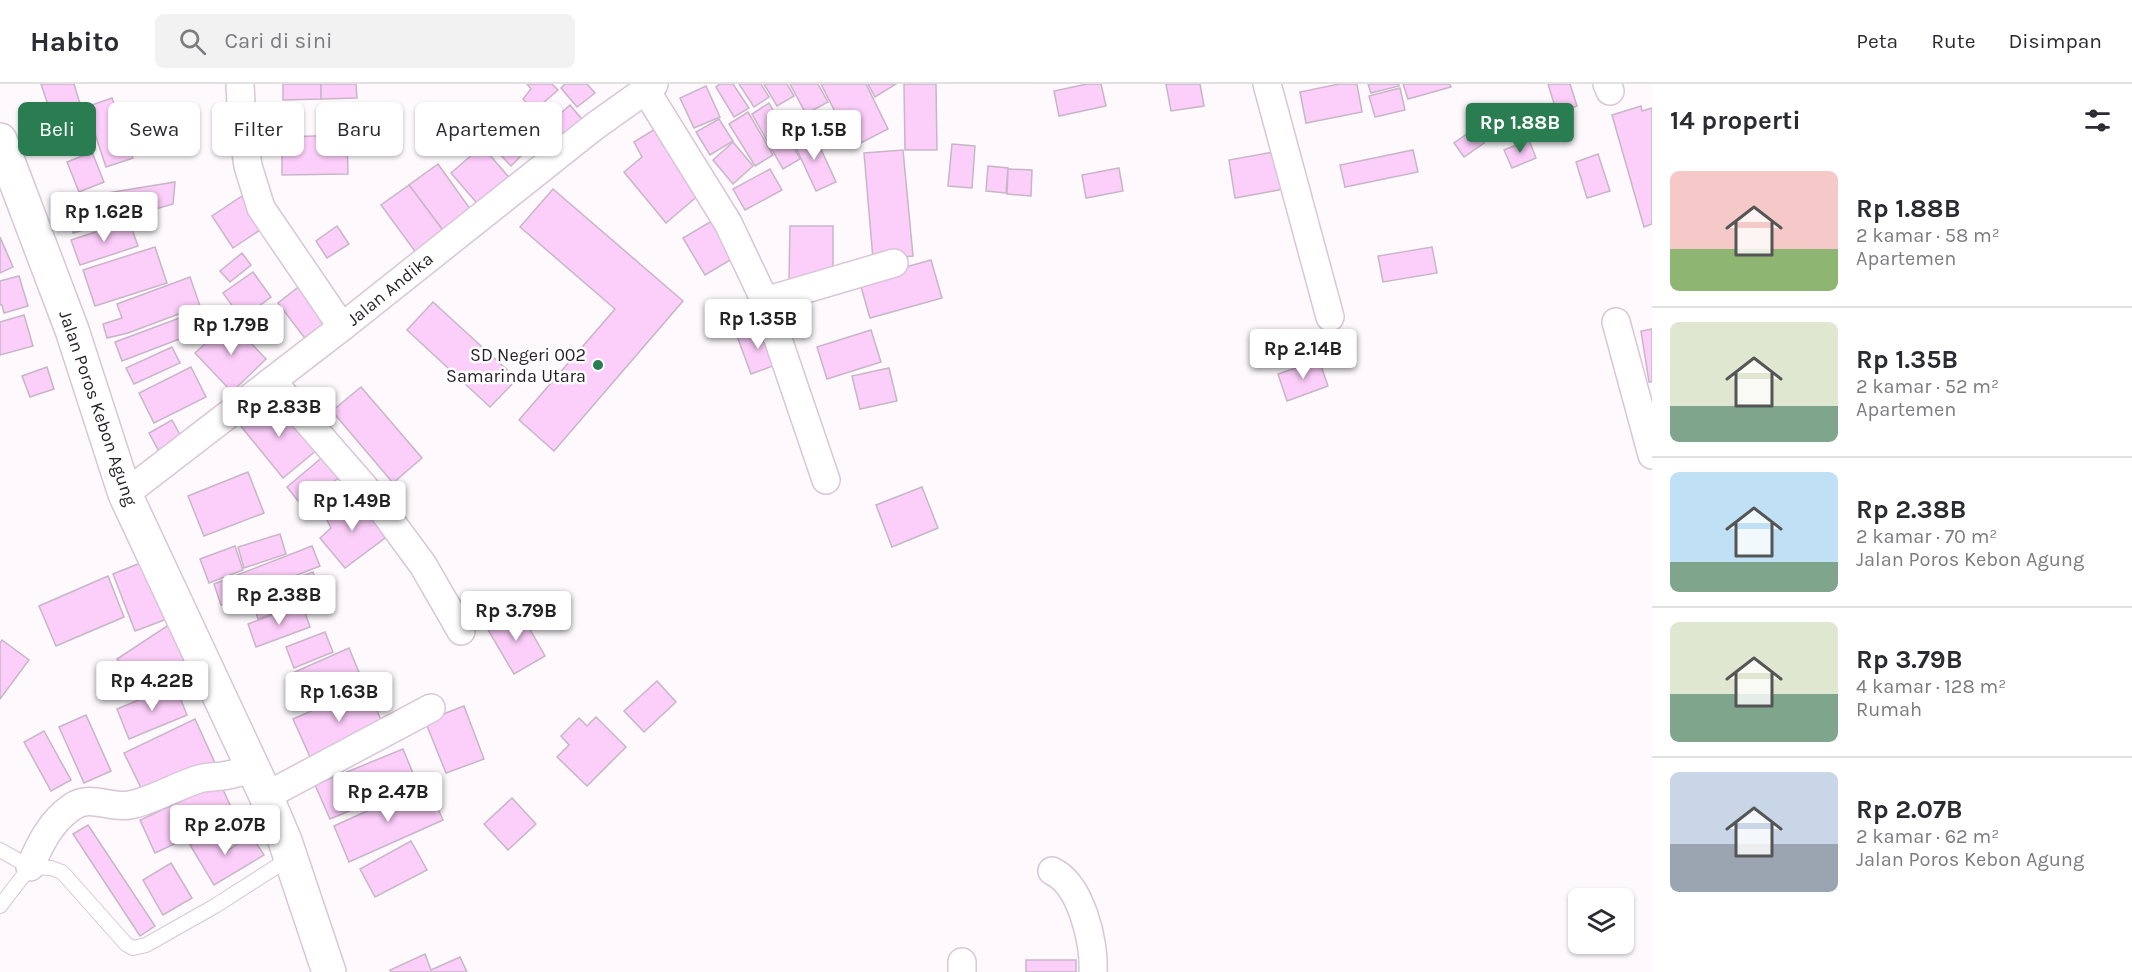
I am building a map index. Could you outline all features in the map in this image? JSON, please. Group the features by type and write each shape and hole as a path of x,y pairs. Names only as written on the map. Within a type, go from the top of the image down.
{"main road":[{"name":"Jalan Poros Kebon Agung","path":"0,140 72,330 125,494 260,782 290,858 329,972"}],"street":[{"path":"240,84 242,125 248,166 261,208 342,327"},
{"path":"1267,84 1330,317"},
{"path":"650,86 728,223 765,301 826,480"},
{"name":"Jalan Andika","path":"125,494 342,327 586,133 650,86"},
{"path":"765,301 894,263"},
{"path":"1616,322 1652,455"},
{"path":"272,381 373,496 423,565 461,631"},
{"path":"30,867 38,848 56,820 72,806 81,802 91,801 106,805 128,806 201,778 224,776 260,782 431,708"},
{"path":"1052,871 1061,875 1080,904 1088,928 1094,959 1092,972"}],"lane":[{"path":"0,850 30,867 51,868 62,872 126,944 133,948 146,945 215,906 290,858"},
{"path":"0,906 30,867"}],"building":[{"path":"41,84 74,84 80,102 47,102"},
{"path":"283,84 321,84 321,99 283,100"},
{"path":"321,84 356,84 357,98 321,99"},
{"path":"527,84 552,84 558,90 544,102 526,102 523,99 531,89"},
{"path":"565,84 587,84 595,93 577,107 561,88"},
{"path":"720,84 733,84 749,108 734,117 716,87"},
{"path":"739,84 761,84 769,97 754,107"},
{"path":"764,84 787,84 794,96 777,106"},
{"path":"790,84 818,84 828,102 806,114"},
{"path":"821,84 866,84 888,129 853,147"},
{"path":"868,84 896,84 875,97"},
{"path":"904,84 936,84 937,150 905,150"},
{"path":"1087,84 1101,84 1106,106 1059,116 1054,91"},
{"path":"1166,84 1200,84 1204,106 1171,111"},
{"path":"1339,84 1357,84 1362,112 1306,123 1300,92"},
{"path":"1368,84 1399,84 1399,86 1371,93"},
{"path":"1403,84 1450,84 1451,87 1408,99"},
{"path":"1548,84 1570,84 1577,106 1557,113"},
{"path":"706,86 720,117 694,128 680,98"},
{"path":"1400,88 1405,110 1375,117 1369,96"},
{"path":"112,98 113,102 108,102 108,156 132,156 133,158 106,167 96,137 96,104"},
{"path":"769,103 800,159 783,169 752,114"},
{"path":"570,105 586,124 567,140 562,134 562,112"},
{"path":"1641,106 1642,111 1652,108 1652,224 1644,227 1612,115"},
{"path":"748,112 773,155 755,166 729,124"},
{"path":"719,119 733,141 710,155 696,132"},
{"path":"655,129 676,165 700,194 666,223 624,172 642,157 634,142"},
{"path":"1474,129 1484,143 1464,157 1454,143"},
{"path":"813,132 836,182 816,191 793,141"},
{"path":"304,136 316,136 316,156 348,156 348,174 282,175 282,156 304,156"},
{"path":"1529,140 1536,158 1512,168 1504,150"},
{"path":"733,142 753,166 733,184 713,160"},
{"path":"952,144 975,146 972,188 948,186"},
{"path":"903,150 913,256 873,259 864,153"},
{"path":"1284,150 1290,188 1235,198 1229,160"},
{"path":"1413,150 1418,172 1345,187 1340,165"},
{"path":"1598,154 1610,191 1587,198 1576,162"},
{"path":"82,156 94,156 104,182 79,192 67,162"},
{"path":"471,156 491,156 513,182 482,209 451,173"},
{"path":"501,156 521,156 511,166"},
{"path":"438,164 473,213 445,233 409,185"},
{"path":"988,166 1008,168 1006,193 986,191"},
{"path":"1119,168 1123,191 1086,198 1082,175"},
{"path":"770,169 782,190 745,210 733,189"},
{"path":"1008,169 1032,170 1031,196 1007,194"},
{"path":"175,182 173,204 73,233 64,200"},
{"path":"409,185 445,233 417,254 381,205"},
{"name":"SD Negeri 002 Samarinda Utara","path":"553,189 683,301 554,451 519,420 615,309 520,227"},
{"path":"242,196 263,228 233,248 212,216"},
{"path":"715,219 737,256 705,275 683,238"},
{"path":"129,221 138,246 80,265 71,240"},
{"path":"337,226 349,244 327,258 316,241"},
{"path":"790,226 833,226 833,278 789,279"},
{"path":"0,237 13,267 0,273"},
{"path":"155,247 167,283 95,306 83,270"},
{"path":"1432,247 1437,273 1383,282 1378,256"},
{"path":"242,253 251,265 230,282 220,271"},
{"path":"931,260 942,298 870,318 859,280"},
{"path":"253,272 271,297 242,319 223,293"},
{"path":"19,276 28,306 4,313 0,305 0,281"},
{"path":"190,277 200,306 128,333 107,338 103,324 122,318 117,304"},
{"path":"301,285 332,328 310,345 278,303"},
{"name":"SD Negeri 002 Samarinda Utara","path":"433,302 517,379 490,407 407,330"},
{"path":"201,310 208,328 122,361 115,342"},
{"path":"24,315 33,346 0,355 0,322"},
{"path":"230,321 266,359 232,392 195,353"},
{"path":"765,327 778,364 751,374 737,336"},
{"path":"1652,329 1652,382 1649,382 1641,331"},
{"path":"871,330 881,362 827,379 817,347"},
{"path":"172,347 180,363 134,384 126,368"},
{"path":"1319,360 1328,386 1287,401 1278,374"},
{"path":"47,367 54,389 30,397 22,376"},
{"path":"191,367 206,397 154,423 139,393"},
{"path":"889,368 897,401 860,409 852,376"},
{"path":"361,387 422,458 393,483 332,411"},
{"path":"274,398 317,450 283,478 240,425"},
{"path":"172,420 184,442 161,455 149,433"},
{"path":"325,455 342,475 303,507 287,487"},
{"path":"248,472 264,513 204,536 188,496"},
{"path":"922,487 938,528 892,547 876,505"},
{"path":"360,495 385,538 345,568 320,538 331,528 325,516"},
{"path":"280,534 286,554 244,568 238,547"},
{"path":"235,546 243,570 209,583 200,559"},
{"path":"312,546 320,566 221,605 214,584"},
{"path":"153,558 175,616 135,631 113,574"},
{"path":"313,572 321,596 258,619 250,595"},
{"path":"108,576 124,617 56,646 39,606"},
{"path":"302,604 310,627 256,647 248,624"},
{"path":"519,610 545,656 514,674 487,628"},
{"path":"170,624 191,656 138,691 117,659"},
{"path":"325,632 333,652 294,668 286,647"},
{"path":"2,640 29,660 0,699 0,643"},
{"path":"349,648 363,682 302,708 288,675"},
{"path":"657,681 676,702 644,732 624,711"},
{"path":"175,685 187,715 129,739 117,709"},
{"path":"367,687 384,727 311,759 293,719"},
{"path":"464,706 484,759 446,773 425,721"},
{"path":"86,715 111,771 84,783 59,727"},
{"path":"596,717 626,747 587,786 557,757 569,745 561,736 579,718 587,726"},
{"path":"195,719 215,763 145,796 124,753"},
{"path":"44,731 71,780 51,791 24,742"},
{"path":"403,749 417,783 330,819 315,785"},
{"path":"220,783 235,816 155,853 140,820"},
{"path":"427,784 443,820 349,862 334,826"},
{"path":"512,798 536,824 508,850 484,824"},
{"path":"88,825 155,926 140,936 73,834"},
{"path":"215,830 227,851 251,835 264,855 214,885 190,845"},
{"path":"411,841 427,870 375,897 360,869"},
{"path":"171,863 192,898 163,915 143,880"},
{"path":"425,954 431,970 460,957 467,972 391,972 390,970"},
{"path":"1026,960 1076,960 1076,972 1026,972"}],"place":[{"name":"SD Negeri 002 Samarinda Utara","path":"598,365"}]}
